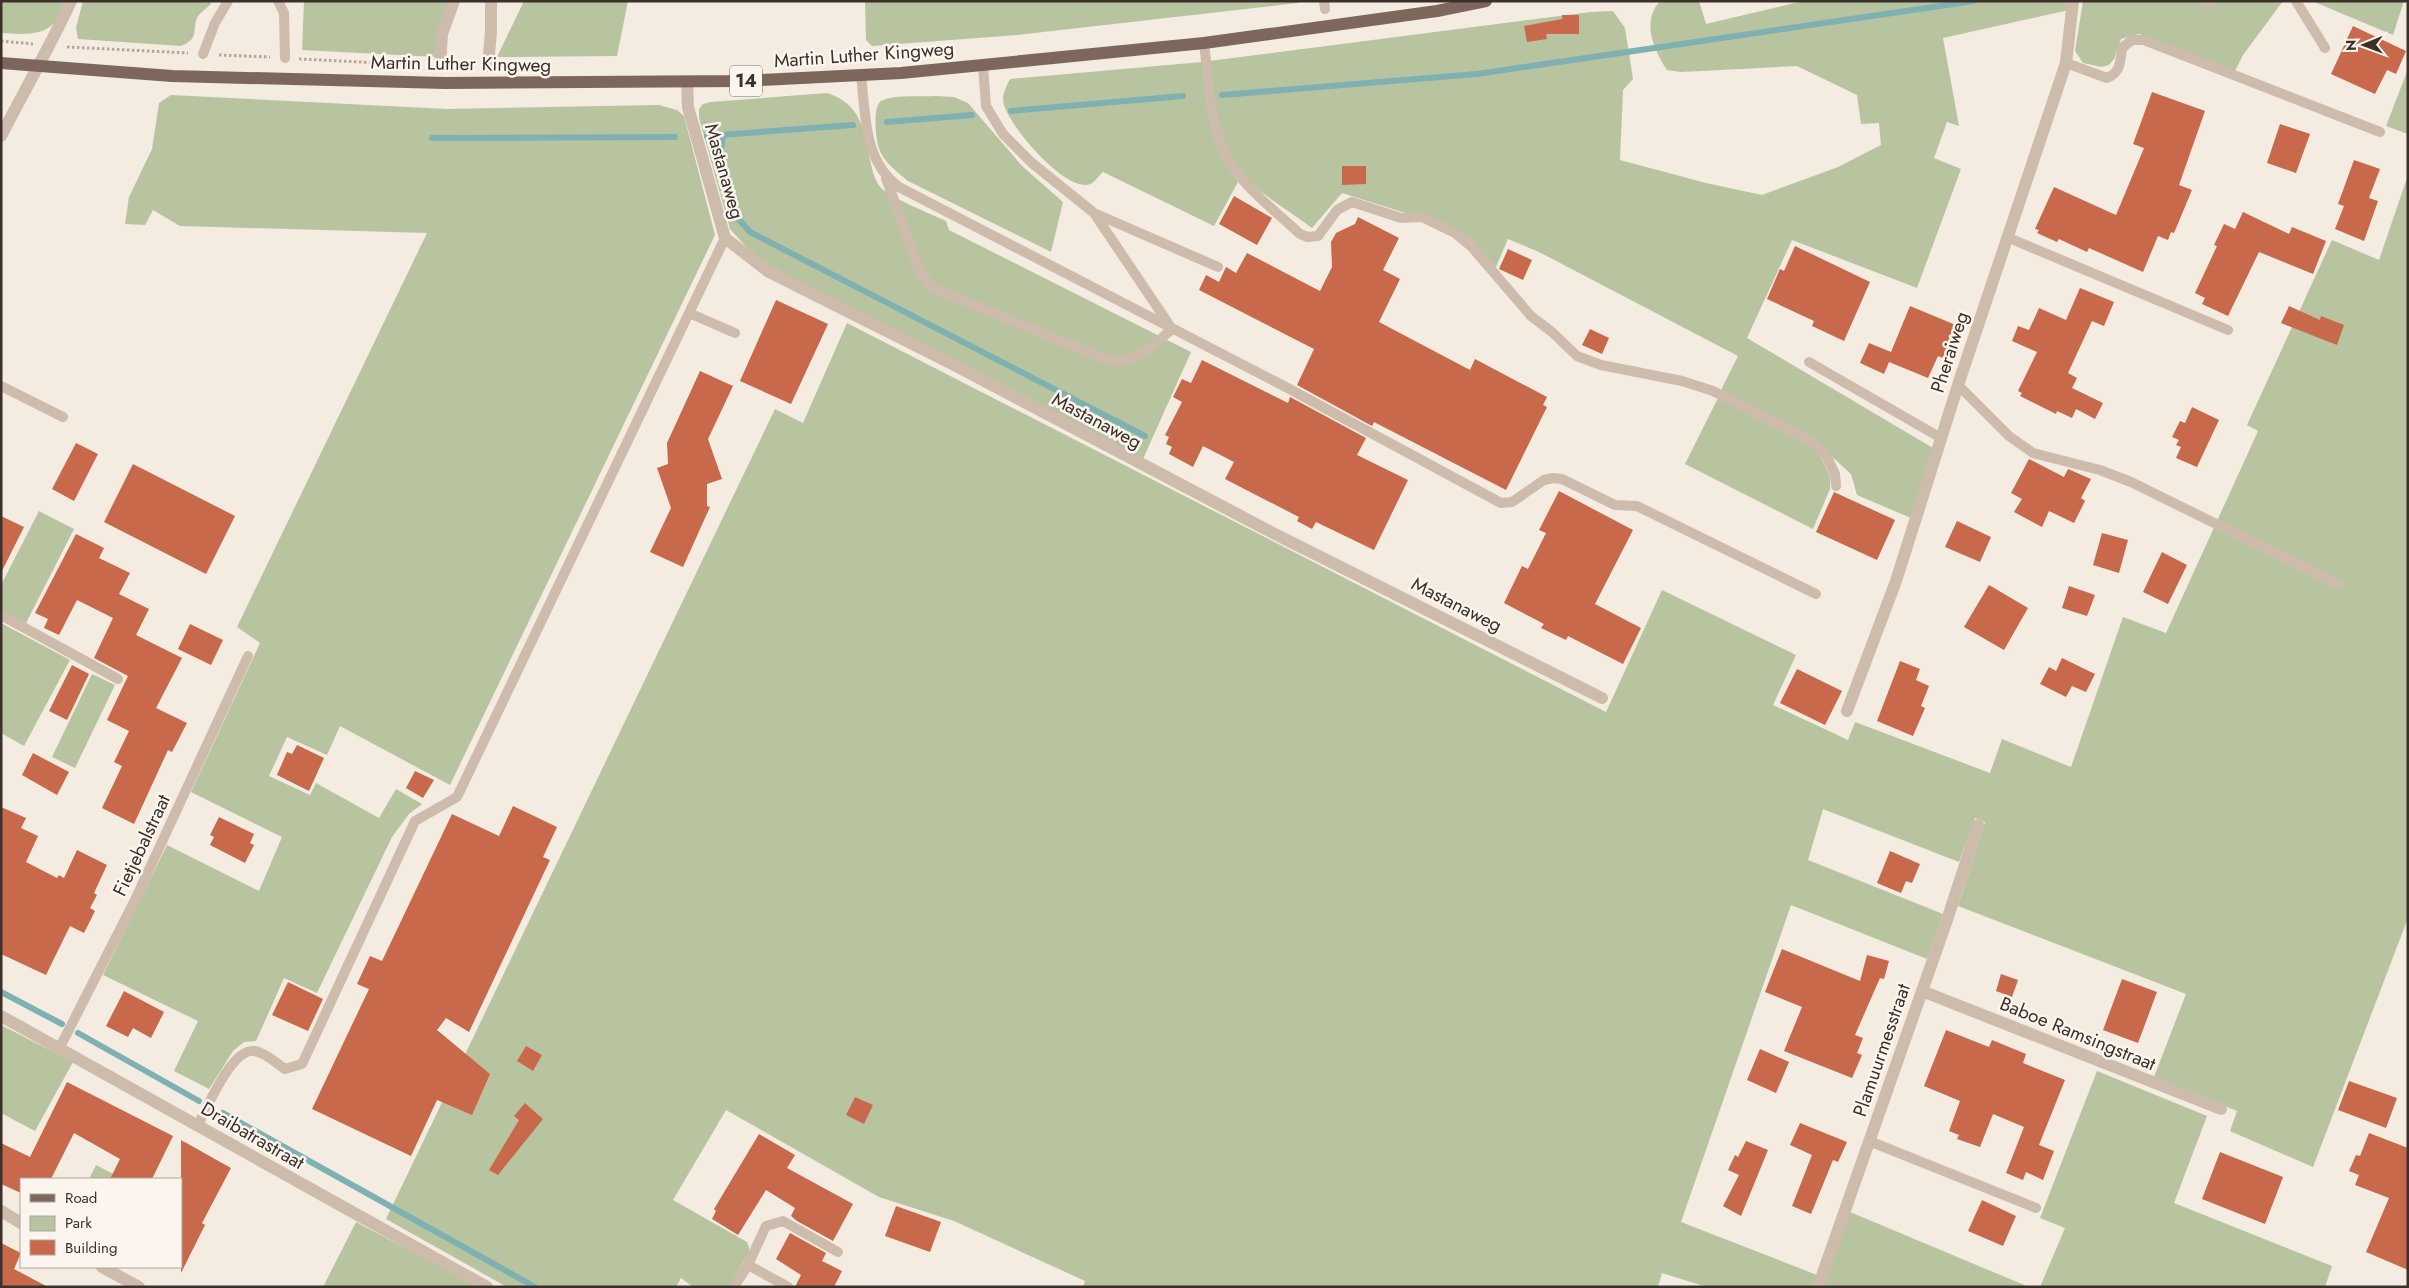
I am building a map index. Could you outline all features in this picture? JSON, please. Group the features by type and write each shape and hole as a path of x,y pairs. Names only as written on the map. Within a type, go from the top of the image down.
{"main road":[{"name":"Martin Luther Kingweg","path":"1,63 172,76 446,83 741,81 861,75 1204,43 1437,11 1486,1"}],"street":[{"path":"1,136 36,67 51,46 71,1"},
{"path":"440,65 442,34 454,1"},
{"path":"488,66 491,1"},
{"name":"Pheraiweg","path":"1848,711 1896,581 1958,385 2009,238 2066,63 2073,1"},
{"name":"Mastanaweg","path":"687,82 688,107 725,238 769,272 945,360 1274,533 1602,698"},
{"name":"Plamuurmesstraat","path":"1818,1287 1978,825"},
{"name":"Baboe Ramsingstraat","path":"1922,991 2221,1109"},
{"name":"Draibatrastraat","path":"1,1016 60,1047 487,1287"},
{"path":"1,1211 20,1222"},
{"path":"104,1268 139,1287"}],"lane":[{"path":"203,54 215,24 228,1"},
{"path":"278,1 284,12 285,58"},
{"path":"2296,1 2324,48"},
{"path":"2066,63 2107,78 2114,75 2119,68 2122,48 2132,40 2144,40 2380,132"},
{"path":"1204,43 1215,124 1227,157 1247,184 1300,234 1308,237 1318,236 1337,210 1352,202 1401,218 1422,218 1455,233 1471,246 1531,316 1552,332 1577,356 1601,365 1682,381 1713,391 1811,441 1826,455 1835,474 1836,486"},
{"path":"983,64 986,106 1003,134 1032,163 1094,213 1218,267"},
{"path":"861,75 870,147 886,178 920,272 932,288 1113,362 1131,360 1142,354 1172,329"},
{"path":"886,178 916,196 1501,503 1512,502 1544,480 1562,479 1615,505 1637,506 1816,594"},
{"path":"1094,213 1172,329"},
{"path":"198,1125 228,1069 244,1052 254,1051 259,1053 285,1069 302,1064 415,821 456,797 725,238"},
{"path":"2009,238 2228,330"},
{"path":"689,313 735,333"},
{"path":"1809,362 1941,438"},
{"path":"1958,385 2009,436 2033,453 2100,470 2131,482 2338,584"},
{"path":"1,386 63,417"},
{"path":"1,616 118,679"},
{"name":"Fietjebalstraat","path":"60,1047 135,900 248,656"},
{"path":"1869,1141 2036,1208"},
{"path":"734,1287 748,1265 766,1226 774,1222 782,1221 838,1252"},
{"path":"748,1265 788,1287"}],"path":[{"path":"1,41 51,46 382,63"}],"green space":[{"path":"1,1 65,1 56,21 49,27 36,33 22,34 1,33"},
{"path":"83,1 210,1 211,4 198,16 191,40 181,46 78,39 76,28"},
{"path":"304,1 451,1 437,57 302,50"},
{"path":"524,1 628,1 617,56 497,57"},
{"path":"865,1 1300,1 1298,3 1017,35 872,46 866,40"},
{"path":"1660,1 1699,1 1706,24 1803,1 2071,1 2069,10 1943,38 1959,126 1947,122 1934,158 1961,169 1917,288 1792,240 1747,338 1933,448 1911,518 1857,495 1851,474 1829,454 1720,392 1738,356 1539,252 1508,239 1496,267 1456,229 1342,193 1312,228 1258,189 1239,171 1227,149 1219,125 1209,61 1591,12 1613,11 1625,28 1633,79 1623,90 1620,160 1706,183 1762,195 1838,167 1881,145 1879,123 1861,124 1857,95 1797,66 1681,72 1667,70 1654,45 1650,27 1654,9"},
{"path":"2083,1 2283,1 2243,55 2235,71 2139,34 2121,39 2114,59 2109,65 2101,67 2083,63 2075,51"},
{"path":"2312,1 2404,1 2393,35"},
{"path":"1202,62 1209,110 1216,140 1229,169 1238,182 1214,226 1103,172 1088,185 1075,183 1063,176 1050,166 1026,140 1008,115 1003,102 1004,92 1010,79"},
{"path":"2408,69 2408,134 2386,126"},
{"path":"827,93 838,97 846,103 858,117 865,134 874,176 881,188 886,192 946,221 949,230 1191,352 1143,459 770,266 748,249 730,229 699,118 699,109 703,104 711,102"},
{"path":"171,95 447,109 659,105 677,110 684,116 715,235 450,785 340,726 327,755 287,737 269,776 310,795 316,783 379,818 396,789 422,804 409,814 392,837 317,993 284,978 256,1041 244,1042 233,1051 209,1089 174,1071 198,1021 103,975 167,845 259,891 282,837 191,792 260,643 237,627 427,233 180,226 153,210 145,225 125,224 129,197 152,149 159,103"},
{"path":"892,97 954,97 968,103 1022,166 1063,202 1051,252 908,181 884,158 879,149 876,131 876,110 878,104"},
{"path":"2408,175 2408,918 2313,1167 2230,1131 2237,1111 2154,1077 2186,994 1958,906 1985,822 1975,818 1959,862 1823,809 1808,860 1943,914 1927,959 1791,905 1681,1222 1817,1275 1812,1287 1707,1287 1662,1273 1658,1287 1083,1287 1085,1281 954,1221 879,1197 726,1110 673,1200 747,1242 750,1251 729,1287 693,1287 681,1278 676,1287 507,1287 386,1219 775,409 803,423 847,323 1606,712 1662,590 1796,655 1773,705 1848,740 1855,722 1990,773 2002,739 2071,767 2123,617 2166,633 2258,431 2247,425 2332,240 2379,260"},
{"path":"1718,398 1809,444 1821,457 1830,476 1830,489 1813,529 1685,464"},
{"path":"39,511 74,529 26,623 1,610 1,585"},
{"path":"1,623 70,660 24,746 1,733"},
{"path":"92,674 115,685 75,768 52,757"},
{"path":"1,1025 73,1062 35,1131 1,1113"},
{"path":"2097,1071 2207,1116 2174,1203 2332,1266 2325,1287 2040,1287 2065,1228 2040,1218"},
{"path":"96,1165 121,1178 90,1178"},
{"path":"1850,1212 2029,1287 1824,1286"},
{"path":"356,1222 478,1287 323,1287"}],"building":[{"path":"1562,15 1579,15 1579,34 1546,34 1547,39 1527,42 1524,26 1562,19"},
{"path":"2353,26 2406,51 2396,74 2387,70 2375,94 2331,74"},
{"path":"2152,92 2205,111 2179,185 2192,190 2174,233 2171,232 2168,240 2158,236 2143,272 2089,248 2087,252 2059,239 2057,242 2037,233 2039,230 2035,229 2054,187 2116,215 2144,148 2133,144"},
{"path":"2280,124 2310,134 2296,173 2267,163"},
{"path":"2354,160 2380,169 2369,198 2378,201 2364,241 2335,229 2344,206 2338,204"},
{"path":"1342,166 1366,166 1366,184 1342,185"},
{"path":"1234,196 1272,218 1257,245 1219,224"},
{"path":"2243,212 2289,234 2292,227 2326,241 2313,274 2259,252 2228,316 2202,304 2205,298 2195,293 2217,246 2214,245 2224,224 2235,229"},
{"path":"1358,217 1399,238 1383,270 1400,279 1379,322 1470,370 1475,359 1547,397 1543,405 1547,407 1506,490 1374,422 1372,426 1297,385 1314,349 1199,290 1206,275 1219,282 1226,267 1236,273 1247,253 1320,291 1332,267 1331,242 1336,233 1355,224"},
{"path":"1795,246 1870,282 1844,341 1812,326 1814,321 1767,299 1780,269 1784,271"},
{"path":"1508,249 1532,260 1523,280 1499,269"},
{"path":"2080,288 2114,302 2104,326 2092,321 2068,373 2077,378 2072,388 2103,403 2095,419 2076,409 2072,418 2057,411 2056,414 2020,396 2022,393 2018,391 2037,352 2012,341 2018,326 2029,330 2039,308 2066,320"},
{"path":"776,300 828,324 791,404 740,381"},
{"path":"1910,306 1963,328 1950,361 1938,356 1928,378 1889,362 1884,374 1860,363 1869,343 1891,352"},
{"path":"2289,306 2320,320 2321,316 2344,325 2337,345 2281,323"},
{"path":"1590,329 1609,338 1602,354 1582,345"},
{"path":"1202,360 1288,403 1290,397 1366,438 1357,455 1408,480 1374,550 1316,522 1312,529 1297,521 1299,517 1225,479 1234,462 1203,446 1193,467 1169,454 1172,447 1166,444 1169,437 1165,435 1182,402 1173,397 1182,379 1191,383"},
{"path":"700,371 733,386 708,439 722,479 707,484 707,506 710,507 683,567 650,552 671,508 657,468 668,464 667,443"},
{"path":"2192,407 2219,420 2197,467 2176,458 2181,447 2176,445 2179,440 2172,437 2180,421 2185,423"},
{"path":"76,443 98,454 74,501 52,489"},
{"path":"2029,459 2064,477 2068,469 2091,479 2081,498 2085,501 2074,523 2049,511 2042,527 2014,512 2022,499 2011,493"},
{"path":"133,464 235,516 206,574 104,522"},
{"path":"1559,491 1633,530 1595,604 1641,628 1623,664 1568,636 1566,640 1541,628 1544,624 1504,603 1522,566 1528,569 1546,533 1539,530"},
{"path":"1834,492 1895,520 1877,560 1816,532"},
{"path":"1,516 24,527 1,573"},
{"path":"1957,521 1991,537 1980,562 1945,547"},
{"path":"2102,533 2128,540 2119,573 2093,565"},
{"path":"76,534 104,548 99,558 130,573 119,594 149,609 136,635 182,658 156,708 187,723 172,752 168,750 134,824 102,808 122,766 114,762 129,731 107,720 128,676 94,658 113,618 77,600 59,635 44,628 48,619 35,613"},
{"path":"2162,552 2187,565 2168,604 2143,592"},
{"path":"1989,585 2028,608 2004,650 1964,627"},
{"path":"2069,586 2095,595 2087,616 2062,608"},
{"path":"190,624 223,640 211,665 178,649"},
{"path":"2062,658 2095,674 2086,692 2072,686 2066,697 2040,684 2049,667 2056,671"},
{"path":"1900,661 1920,669 1916,680 1929,686 1921,706 1925,708 1913,736 1877,721"},
{"path":"72,665 89,674 67,720 49,711"},
{"path":"1797,669 1842,691 1825,725 1780,703"},
{"path":"297,745 324,758 309,791 277,775 287,752 292,754"},
{"path":"33,753 69,772 57,795 22,775"},
{"path":"415,771 434,780 423,798 406,788"},
{"path":"513,806 557,827 543,857 550,860 469,1032 446,1018 437,1030 490,1074 472,1115 437,1100 411,1156 312,1109 369,989 357,984 370,956 382,961 452,814 499,836"},
{"path":"1,807 26,818 21,828 38,836 26,862 57,878 59,875 64,878 77,850 107,865 94,893 97,895 90,908 95,911 84,933 70,926 46,975 1,954"},
{"path":"219,817 254,834 250,843 254,845 245,863 210,845 214,837 210,835"},
{"path":"1890,851 1920,864 1912,883 1906,881 1901,893 1877,883"},
{"path":"1782,949 1860,981 1867,955 1889,961 1884,979 1880,978 1855,1035 1863,1038 1857,1053 1862,1055 1852,1078 1784,1051 1802,1007 1765,992"},
{"path":"2001,974 2018,980 2012,997 1996,991"},
{"path":"2122,979 2157,992 2138,1043 2103,1030"},
{"path":"288,982 323,999 308,1031 272,1015"},
{"path":"124,991 164,1012 151,1038 133,1028 128,1037 106,1026"},
{"path":"1946,1030 1989,1047 1992,1040 2026,1054 2023,1063 2065,1080 2039,1145 2054,1151 2043,1180 2026,1172 2023,1180 2006,1173 2024,1127 1993,1114 1980,1147 1957,1139 1959,1135 1949,1131 1960,1101 1924,1086"},
{"path":"526,1046 542,1055 533,1071 517,1061"},
{"path":"1760,1049 1789,1062 1776,1093 1747,1080"},
{"path":"2349,1081 2397,1098 2386,1128 2338,1110"},
{"path":"67,1082 173,1136 152,1178 110,1178 120,1159 74,1133 52,1178 20,1178 20,1193 1,1184 1,1143 30,1157"},
{"path":"855,1097 873,1105 864,1124 846,1115"},
{"path":"525,1103 543,1119 498,1175 489,1170 519,1120 514,1116"},
{"path":"1800,1123 1847,1142 1838,1162 1833,1160 1811,1214 1792,1206 1812,1155 1790,1145"},
{"path":"2369,1133 2408,1148 2408,1270 2366,1252 2389,1198 2355,1185 2359,1175 2349,1171 2356,1155 2360,1156"},
{"path":"759,1134 795,1155 787,1168 853,1204 833,1241 797,1221 791,1216 795,1208 766,1190 738,1235 712,1219 716,1211 714,1209"},
{"path":"181,1140 231,1168 202,1223 205,1225 181,1273 182,1178"},
{"path":"1746,1141 1768,1150 1741,1216 1723,1206 1739,1175 1728,1170 1735,1155 1738,1157"},
{"path":"2220,1152 2283,1177 2265,1224 2202,1199"},
{"path":"1982,1200 2016,1216 2003,1246 1968,1231"},
{"path":"896,1206 941,1222 930,1252 885,1236"},
{"path":"790,1233 826,1253 822,1261 842,1271 834,1287 795,1287 801,1275 776,1259"},
{"path":"1,1243 20,1252 14,1269 48,1287 1,1287"}],"waterway":[{"path":"1222,95 1477,74 1974,1"},
{"path":"1011,111 1183,96"},
{"path":"887,122 972,115"},
{"path":"707,136 853,125"},
{"path":"723,136 719,161 734,214 750,232 1145,436"},
{"path":"432,138 675,137"},
{"path":"1,992 62,1024"},
{"path":"78,1033 199,1101"},
{"path":"223,1113 535,1287"}]}
